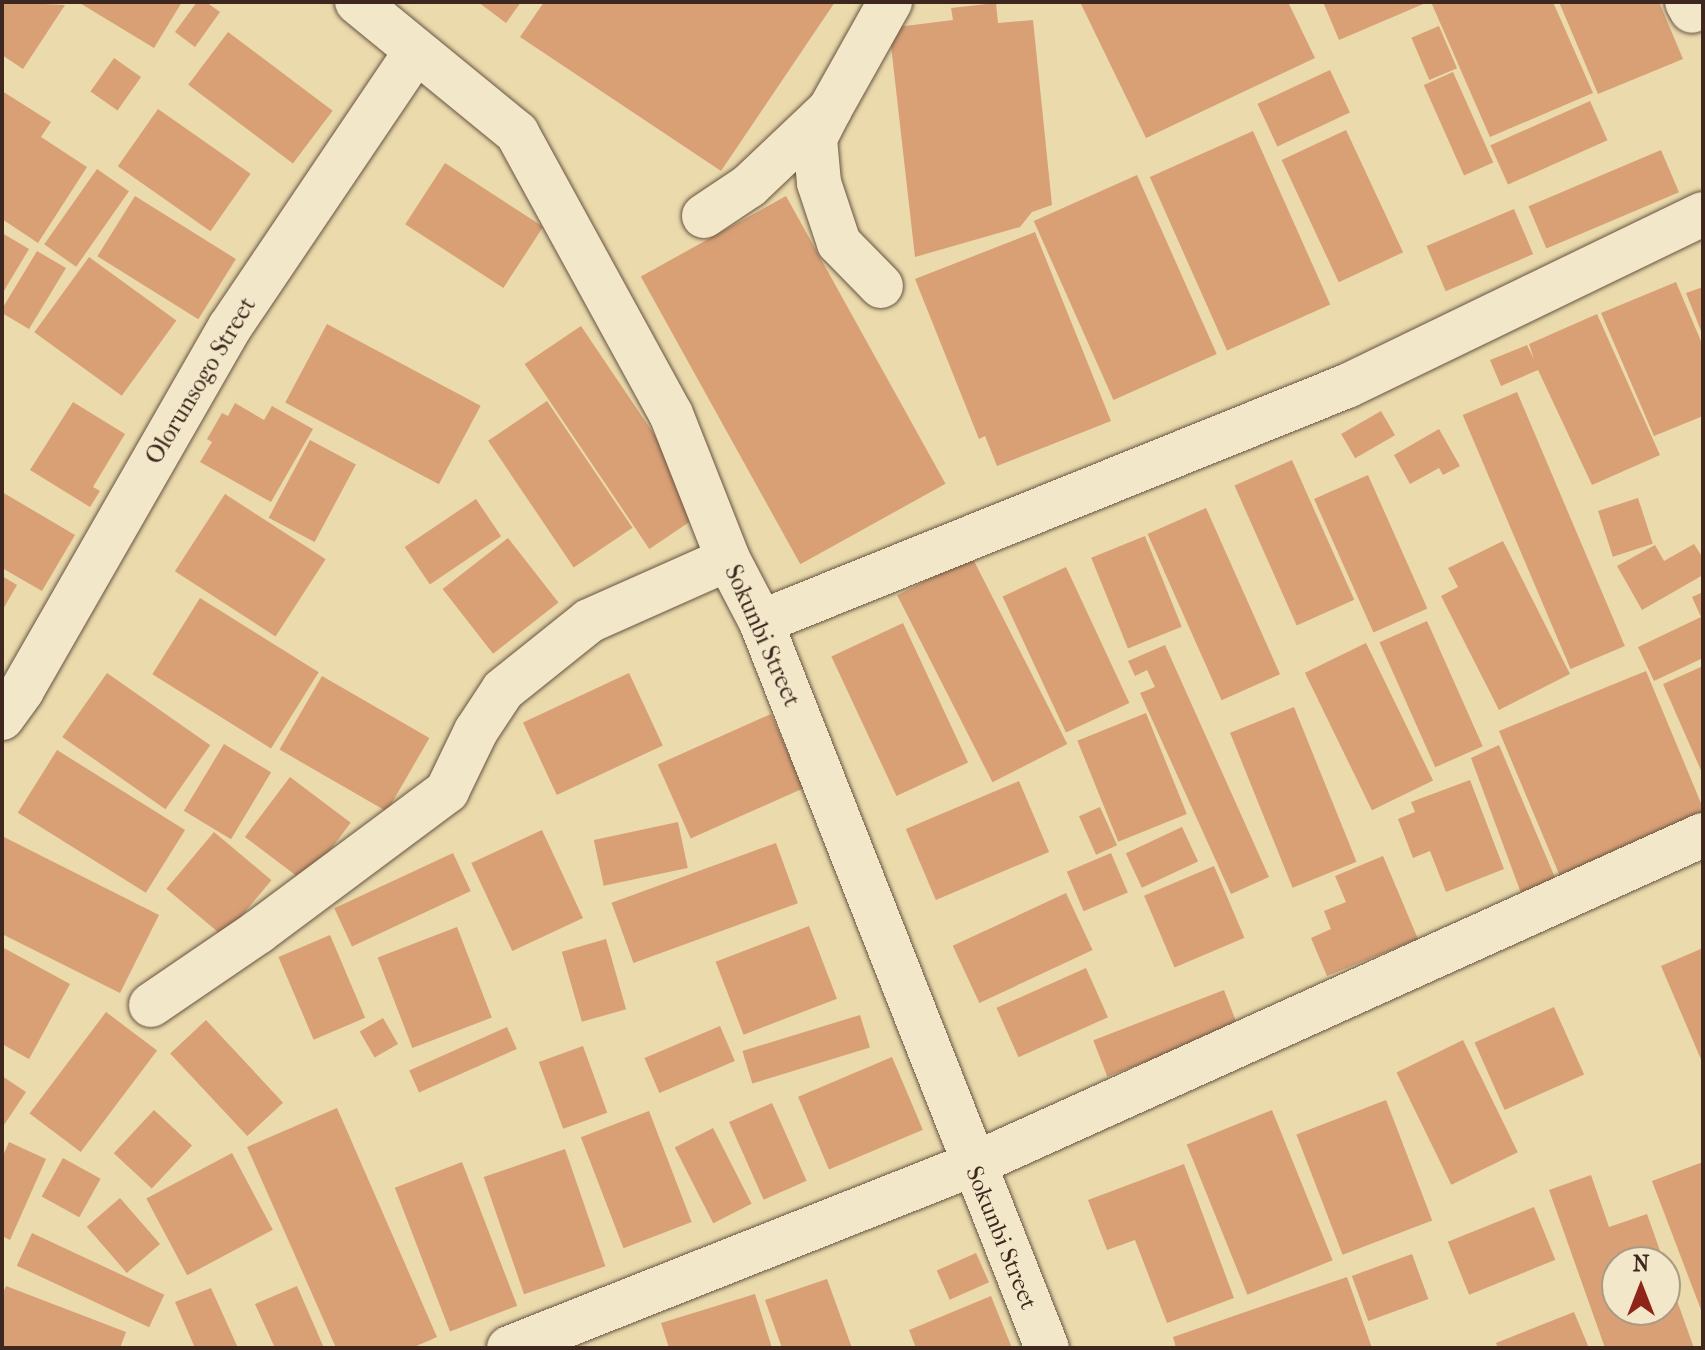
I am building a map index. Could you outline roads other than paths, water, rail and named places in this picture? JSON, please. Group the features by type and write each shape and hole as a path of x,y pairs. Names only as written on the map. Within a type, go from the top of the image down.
{"street":[{"name":"Sokunbi Street","path":"357,2 415,53 517,133 671,414 728,559 761,622 972,1165 1047,1348"},
{"path":"881,286 839,243 819,183 815,139 890,2"},
{"name":"Olorunsogo Street","path":"2,718 22,690 230,327 415,53"},
{"path":"704,216 749,186 830,109"},
{"path":"761,622 1347,386 1703,214"},
{"path":"151,1005 258,932 447,791 476,731 503,690 589,621 728,559"},
{"path":"509,1348 972,1165 1703,835"}]}
